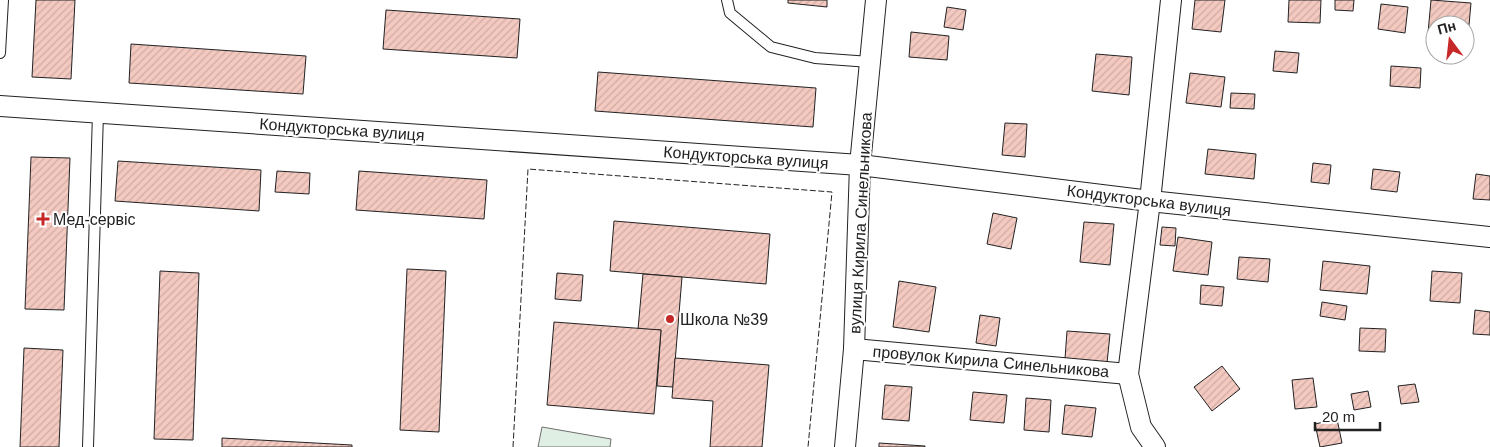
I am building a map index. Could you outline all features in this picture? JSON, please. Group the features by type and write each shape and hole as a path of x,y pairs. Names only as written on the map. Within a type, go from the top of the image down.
{"street":[{"name":"вулиця Кирила Синельникова","path":"845,447 854,349 860,165 876,0"},
{"path":"1155,447 1141,427 1128,374 1150,201 1170,0"},
{"name":"Кондукторська вулиця","path":"0,106 860,165 1150,201 1490,237"},
{"name":"провулок Кирила Синельникова","path":"854,349 1128,374"}],"lane":[{"path":"0,53 3,0"},
{"path":"727,0 730,13 771,47 815,58 870,62"},
{"path":"88,447 98,113"}],"green space":[{"path":"542,427 611,439 610,447 538,447"}],"building":[{"path":"36,0 75,0 71,79 32,77"},
{"path":"788,0 827,0 827,7 788,3"},
{"path":"1195,0 1225,0 1221,32 1192,29"},
{"path":"1289,0 1321,0 1320,23 1288,22"},
{"path":"1335,0 1354,0 1353,11 1335,10"},
{"path":"1431,0 1471,3 1470,15 1430,15"},
{"path":"1381,4 1408,7 1405,33 1378,29"},
{"path":"947,7 966,10 963,30 944,27"},
{"path":"386,10 520,19 517,58 383,49"},
{"path":"911,32 949,36 947,60 909,57"},
{"path":"131,44 306,56 303,94 129,83"},
{"path":"1275,51 1299,53 1297,73 1273,71"},
{"path":"1096,54 1132,57 1129,95 1092,91"},
{"path":"1391,66 1421,68 1420,88 1390,86"},
{"path":"598,72 816,88 813,127 595,111"},
{"path":"1190,73 1225,77 1221,107 1186,103"},
{"path":"1231,93 1255,94 1254,109 1230,108"},
{"path":"1005,123 1027,124 1025,157 1002,155"},
{"path":"1208,149 1256,154 1254,179 1205,174"},
{"path":"31,157 70,158 64,310 25,309"},
{"path":"118,161 261,170 259,211 115,201"},
{"path":"1313,163 1331,165 1329,184 1311,182"},
{"path":"1373,169 1400,172 1397,192 1371,189"},
{"path":"277,171 310,173 309,194 275,192"},
{"path":"359,171 487,180 484,219 356,210"},
{"path":"1476,174 1490,176 1490,200 1473,199"},
{"path":"993,213 1017,218 1011,249 987,244"},
{"path":"614,221 770,234 766,284 610,271"},
{"path":"1084,222 1114,224 1110,265 1080,262"},
{"path":"1162,227 1176,228 1175,246 1160,245"},
{"path":"1178,237 1212,242 1208,275 1173,271"},
{"path":"1239,257 1270,259 1268,282 1237,279"},
{"path":"1323,261 1370,266 1367,294 1320,290"},
{"path":"407,269 446,271 439,432 400,430"},
{"path":"160,271 199,273 193,440 154,439"},
{"path":"1432,271 1462,273 1460,303 1430,301"},
{"path":"557,273 583,275 581,301 555,299"},
{"path":"643,274 682,277 673,387 657,386 661,330 638,329"},
{"path":"899,281 936,287 929,332 893,327"},
{"path":"1201,285 1224,287 1222,306 1200,304"},
{"path":"1322,302 1347,306 1345,320 1320,316"},
{"path":"1475,310 1490,312 1490,335 1473,334"},
{"path":"980,315 1000,318 996,346 976,343"},
{"path":"554,322 661,330 654,414 547,405"},
{"path":"1360,328 1386,329 1385,352 1359,351"},
{"path":"1067,331 1110,334 1107,363 1065,359"},
{"path":"24,348 63,350 59,447 20,447"},
{"path":"675,358 769,365 762,447 710,447 713,401 672,398"},
{"path":"1222,366 1240,389 1212,411 1194,387"},
{"path":"1313,378 1317,407 1295,409 1292,380"},
{"path":"1415,384 1419,402 1401,404 1398,386"},
{"path":"885,385 912,387 909,421 882,419"},
{"path":"1368,391 1371,407 1354,410 1351,394"},
{"path":"973,392 1007,395 1004,423 970,420"},
{"path":"1026,398 1051,400 1049,432 1024,430"},
{"path":"1065,405 1096,408 1092,437 1062,434"},
{"path":"1337,419 1342,443 1320,447 1315,424"},
{"path":"222,438 352,445 352,447 222,447"},
{"path":"879,443 925,446 925,447 879,447"}],"fence":[{"path":"513,447 528,169 832,192 808,447"}],"place":[{"name":"Мед-сервіс","path":"43,219"},
{"name":"Школа №39","path":"670,319"}]}
